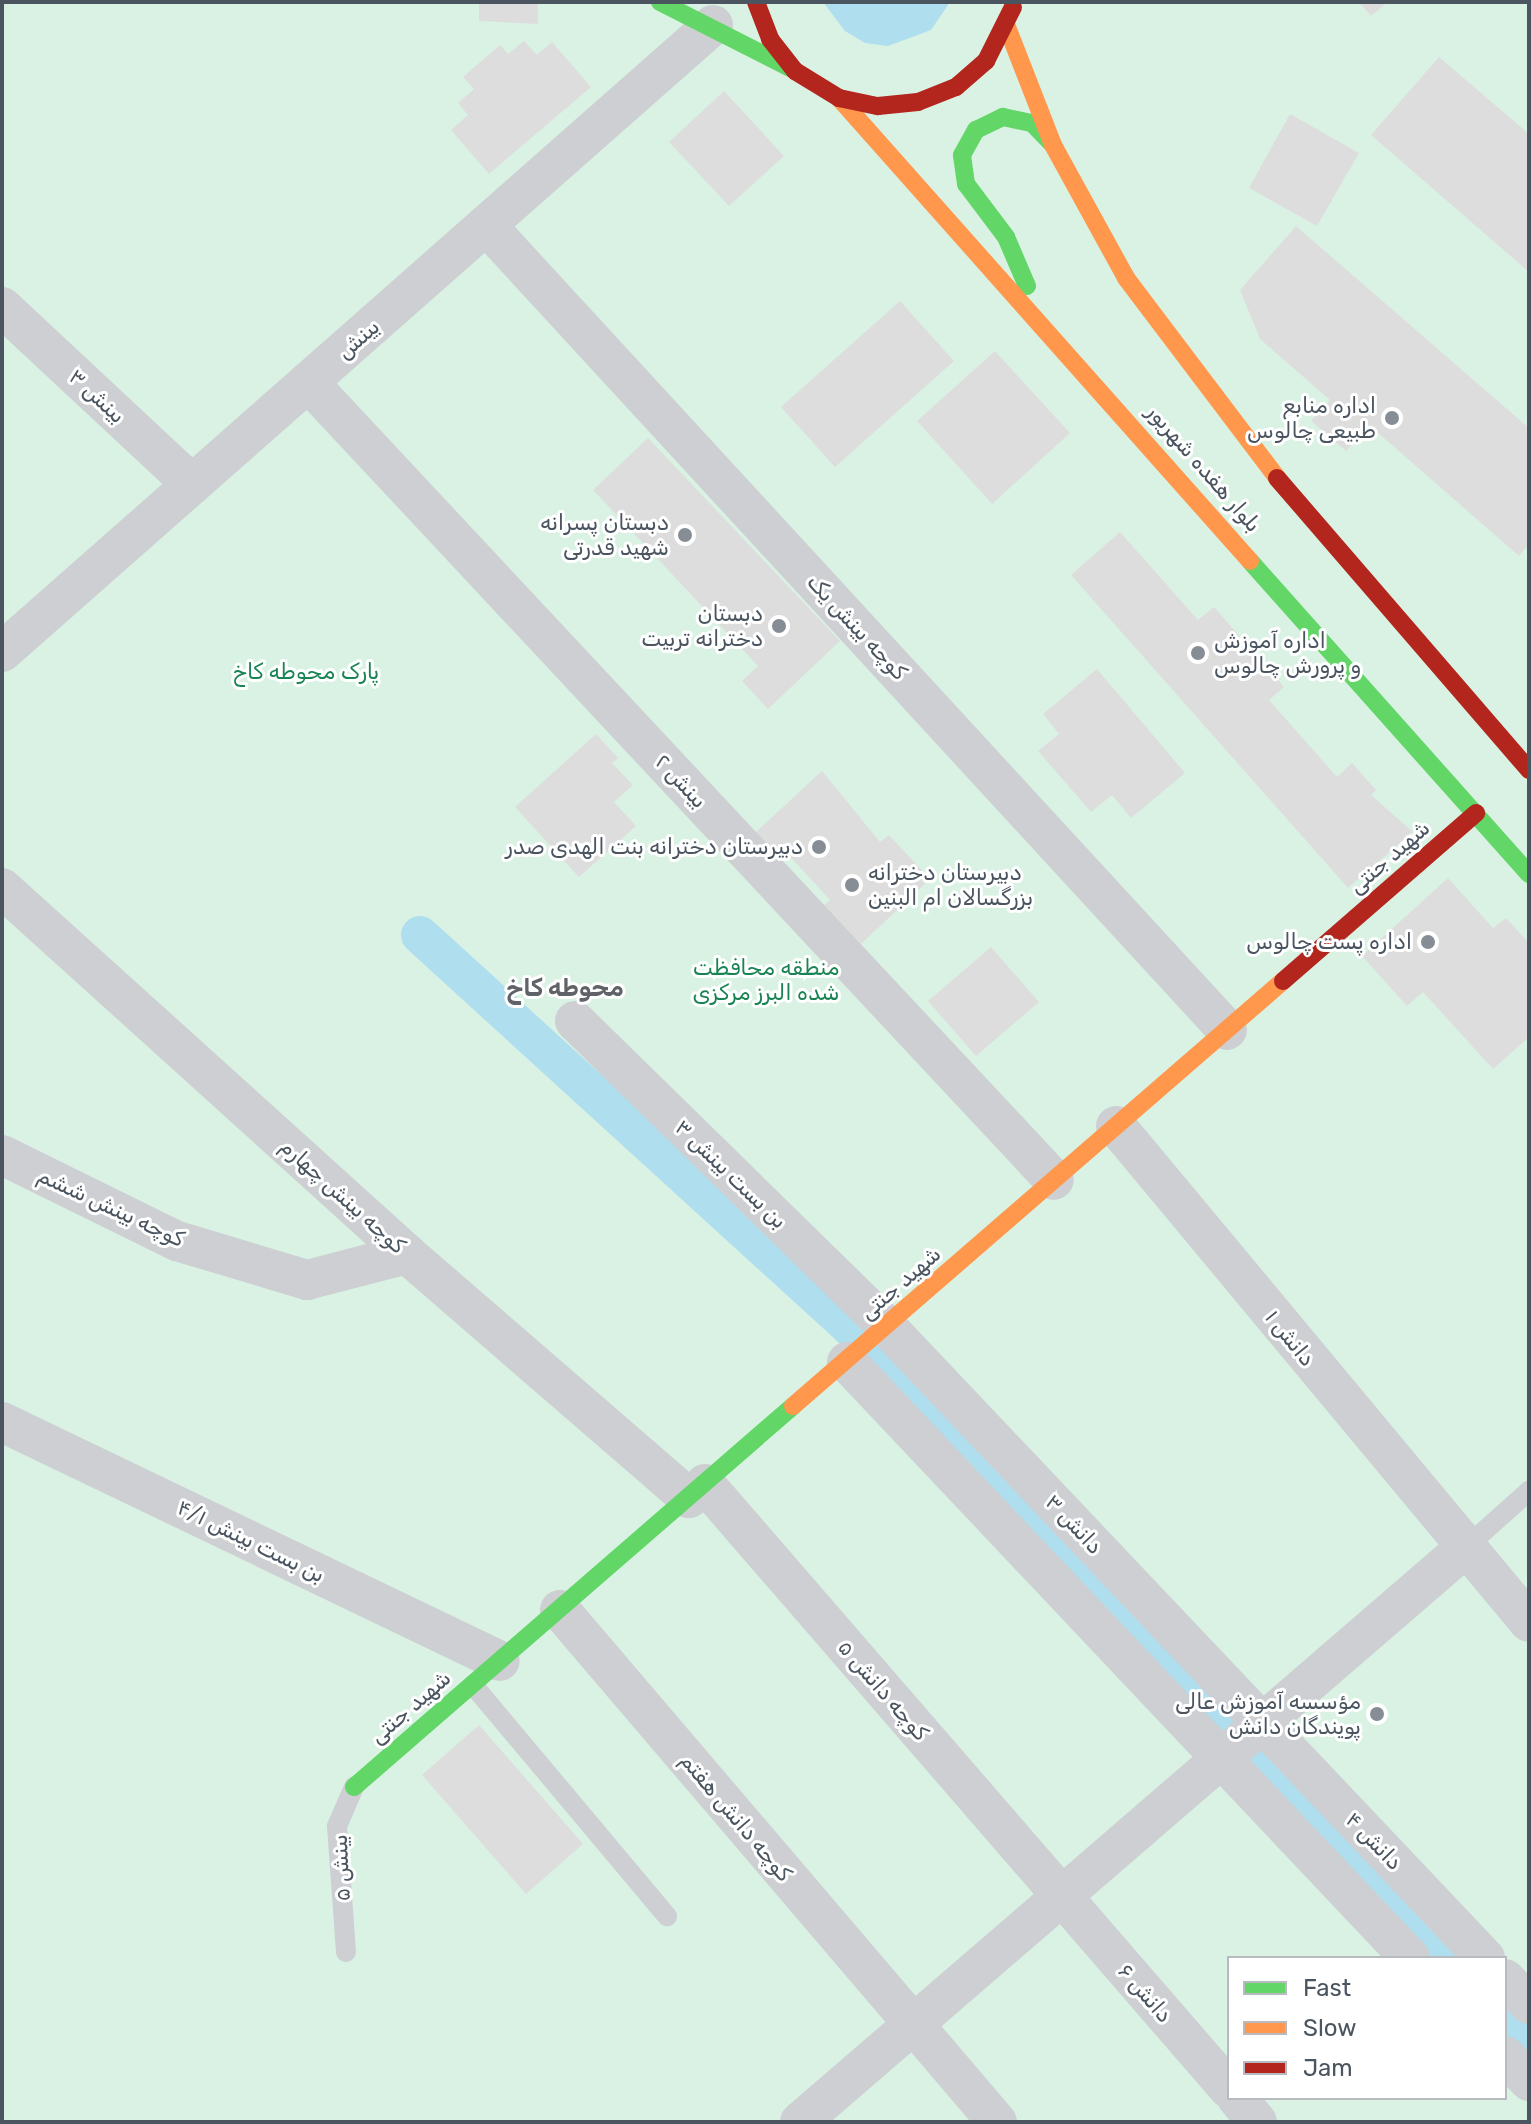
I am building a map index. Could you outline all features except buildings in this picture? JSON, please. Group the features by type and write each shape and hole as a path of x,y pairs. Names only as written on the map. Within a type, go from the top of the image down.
{"main road":[{"path":"660,2 713,25 839,98 878,106 905,104 956,87 986,61 1007,27 1014,2"},
{"path":"756,2 770,39 795,71"},
{"path":"1007,27 1053,145 1126,278 1270,470 1529,770"},
{"name":"بلوار هفده شهریور","path":"839,98 1041,319 1529,874"},
{"path":"1041,319 1006,237 966,184 962,155 976,130 1003,117 1032,123 1053,145"},
{"name":"شهید جنتی","path":"354,1787 1476,813"}],"street":[{"name":"بینش","path":"2,652 713,25"},
{"name":"کوچه بینش یک","path":"486,225 1227,1030"},
{"name":"بینش ۳","path":"2,307 192,484"},
{"name":"بینش ۲","path":"308,382 1054,1180"},
{"name":"کوچه بینش چهارم","path":"2,888 407,1254 697,1491"},
{"name":"بن بست بینش ۳","path":"575,1021 866,1344"},
{"name":"دانش ۱","path":"1116,1126 1529,1622"},
{"name":"کوچه بینش ششم","path":"2,1155 177,1241 307,1280 407,1254"},
{"name":"دانش ۳","path":"866,1344 1262,1723"},
{"path":"866,1344 1220,1761 1408,1956"},
{"name":"بن بست بینش ۴/۱","path":"2,1422 487,1673"},
{"name":"کوچه دانش ۵","path":"697,1491 1061,1897"},
{"path":"800,2122 1465,1548"},
{"name":"کوچه دانش هفتم","path":"560,1610 997,2122"},
{"name":"دانش ۴","path":"1262,1723 1483,1956"},
{"name":"دانش ۶","path":"1061,1897 1227,2087"},
{"path":"1507,1981 1529,2004"},
{"path":"1507,2058 1529,2081"},
{"path":"1239,2100 1257,2122"}],"lane":[{"path":"1465,1548 1529,1491"},
{"path":"487,1673 667,1916"},
{"name":"بینش ۵","path":"346,1952 337,1826 354,1787"}],"green space":[{"name":"منطقه محافظت شده البرز مرکزی","path":"2,2 1529,2 1529,2122 2,2122"}],"water":[{"path":"823,2 950,2 931,30 888,46 865,43 845,31"}],"waterway":[{"path":"420,935 851,1328 1439,1956"},
{"path":"1507,2028 1529,2051"}],"traffic: fast":[{"path":"660,2 790,68"},
{"path":"1027,286 1006,237 966,184 962,155 976,130 1003,117 1032,123 1053,145"},
{"path":"1250,561 1529,874"},
{"path":"354,1787 793,1406"}],"traffic: slow":[{"path":"1007,27 1053,145 1126,278 1277,478"},
{"path":"839,98 1250,561"},
{"path":"793,1406 1283,981"}],"traffic: jam":[{"path":"756,2 770,39 795,71 839,98 878,106 918,102 956,87 986,61 1013,7"},
{"path":"1277,478 1529,770"},
{"path":"1283,981 1476,813"}],"place":[{"name":"اداره منابع طبیعی چالوس","path":"1392,418"},
{"name":"دبستان پسرانه شهید قدرتی","path":"685,535"},
{"name":"دبستان دخترانه تربیت","path":"779,626"},
{"name":"اداره آموزش و پرورش چالوس","path":"1198,653"},
{"name":"دبیرستان دخترانه بنت الهدی صدر","path":"819,847"},
{"name":"دبیرستان دخترانه بزرگسالان ام البنین","path":"852,885"},
{"name":"اداره پست چالوس","path":"1428,942"},
{"name":"مؤسسه آموزش عالی پویندگان دانش","path":"1377,1714"}],"district":[{"name":"محوطه کاخ","path":"565,989"}],"park label":[{"name":"پارک محوطه کاخ","path":"306,672"}]}
